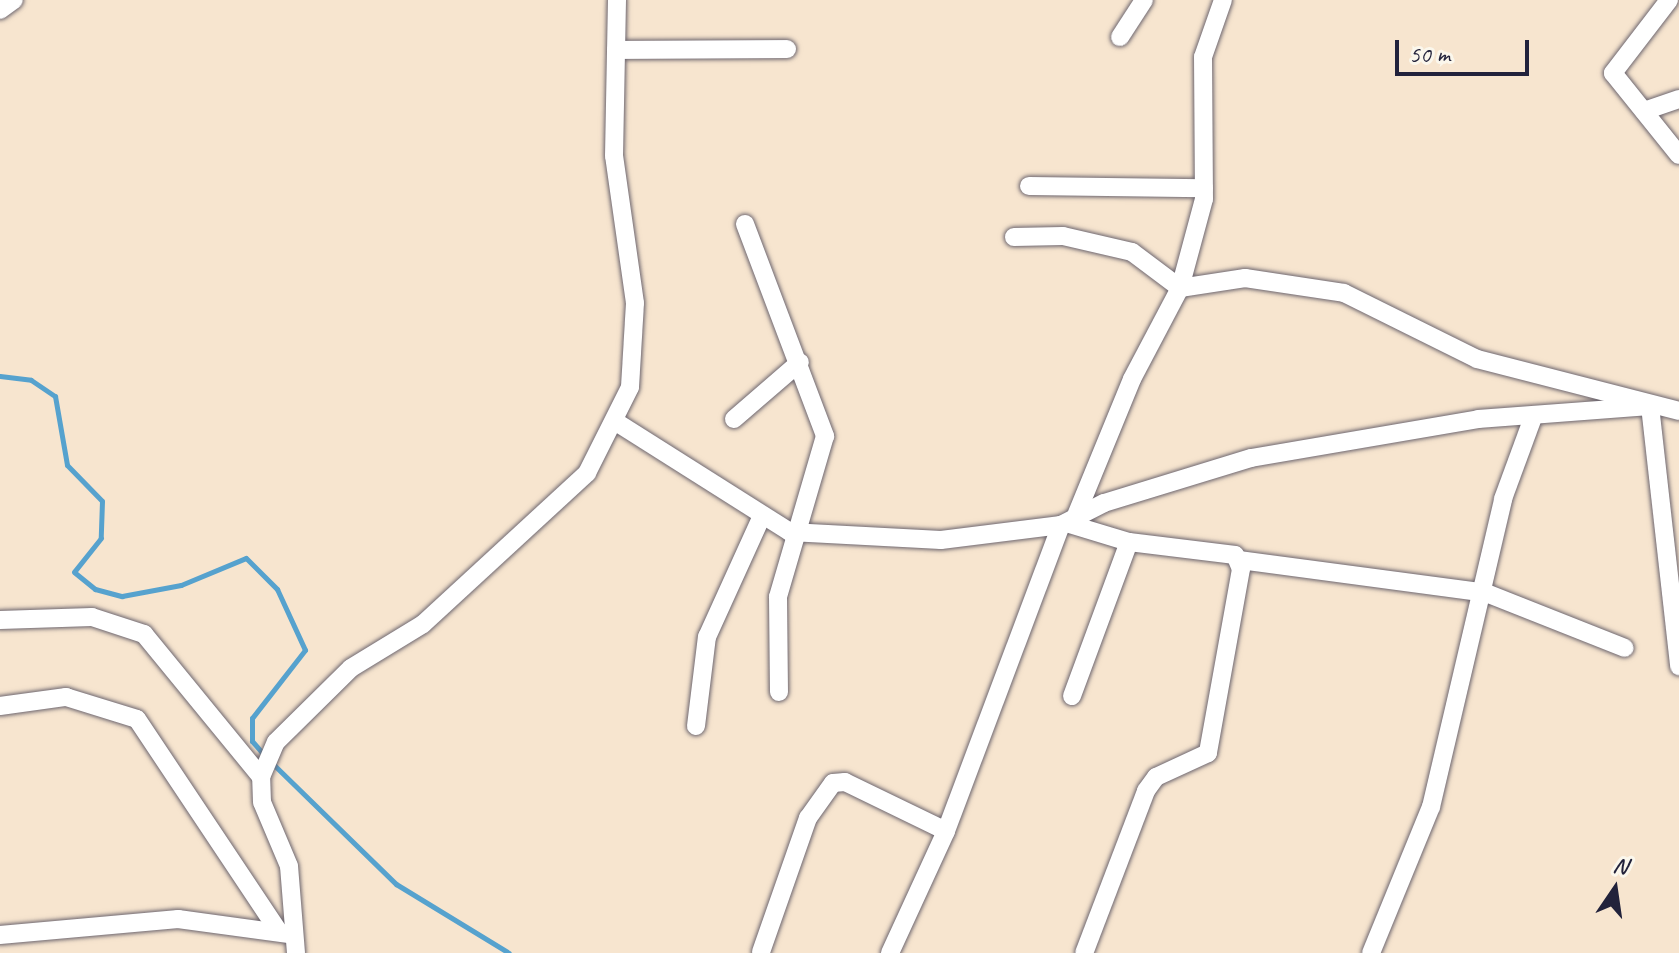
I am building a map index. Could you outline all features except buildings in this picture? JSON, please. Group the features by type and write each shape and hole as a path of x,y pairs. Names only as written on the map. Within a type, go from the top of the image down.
{"street":[{"path":"0,10 14,0"},
{"path":"261,777 276,742 351,668 423,624 587,473 616,422 630,387 636,332 614,156 617,0"},
{"path":"1120,37 1144,0"},
{"path":"890,953 946,831 1067,522 1132,379 1180,288 1204,188 1203,57 1223,0"},
{"path":"1669,0 1613,73 1679,155"},
{"path":"616,50 787,49"},
{"path":"1644,111 1679,99"},
{"path":"1029,186 1204,188"},
{"path":"745,224 800,362 825,436 799,535 778,597 779,692"},
{"path":"1014,237 1063,236 1132,252 1180,288 1245,278 1344,293 1477,359 1679,411"},
{"path":"734,419 800,362"},
{"path":"616,422 761,518 799,535 941,540 1067,522 1251,458 1478,419 1532,420 1650,406"},
{"path":"1650,406 1679,666"},
{"path":"1371,953 1431,807 1486,593 1503,499 1532,420"},
{"path":"696,726 707,637 761,518"},
{"path":"1067,522 1129,542 1486,593 1625,648"},
{"path":"1072,696 1129,542"},
{"path":"1084,953 1146,791 1156,777 1208,753 1240,560"},
{"path":"0,620 92,617 144,634 261,777 293,884 284,933"},
{"path":"0,706 66,697 104,703 137,719 296,953"},
{"path":"761,952 808,818 833,783 845,782 946,831"},
{"path":"0,935 178,919 284,933"}],"waterway":[{"path":"0,376 31,380 55,396 67,465 102,501 101,538 74,572 95,589 122,596 181,585 246,558 277,589 305,650 252,718 252,741 266,757"},
{"path":"273,764 396,884 509,953"}]}
